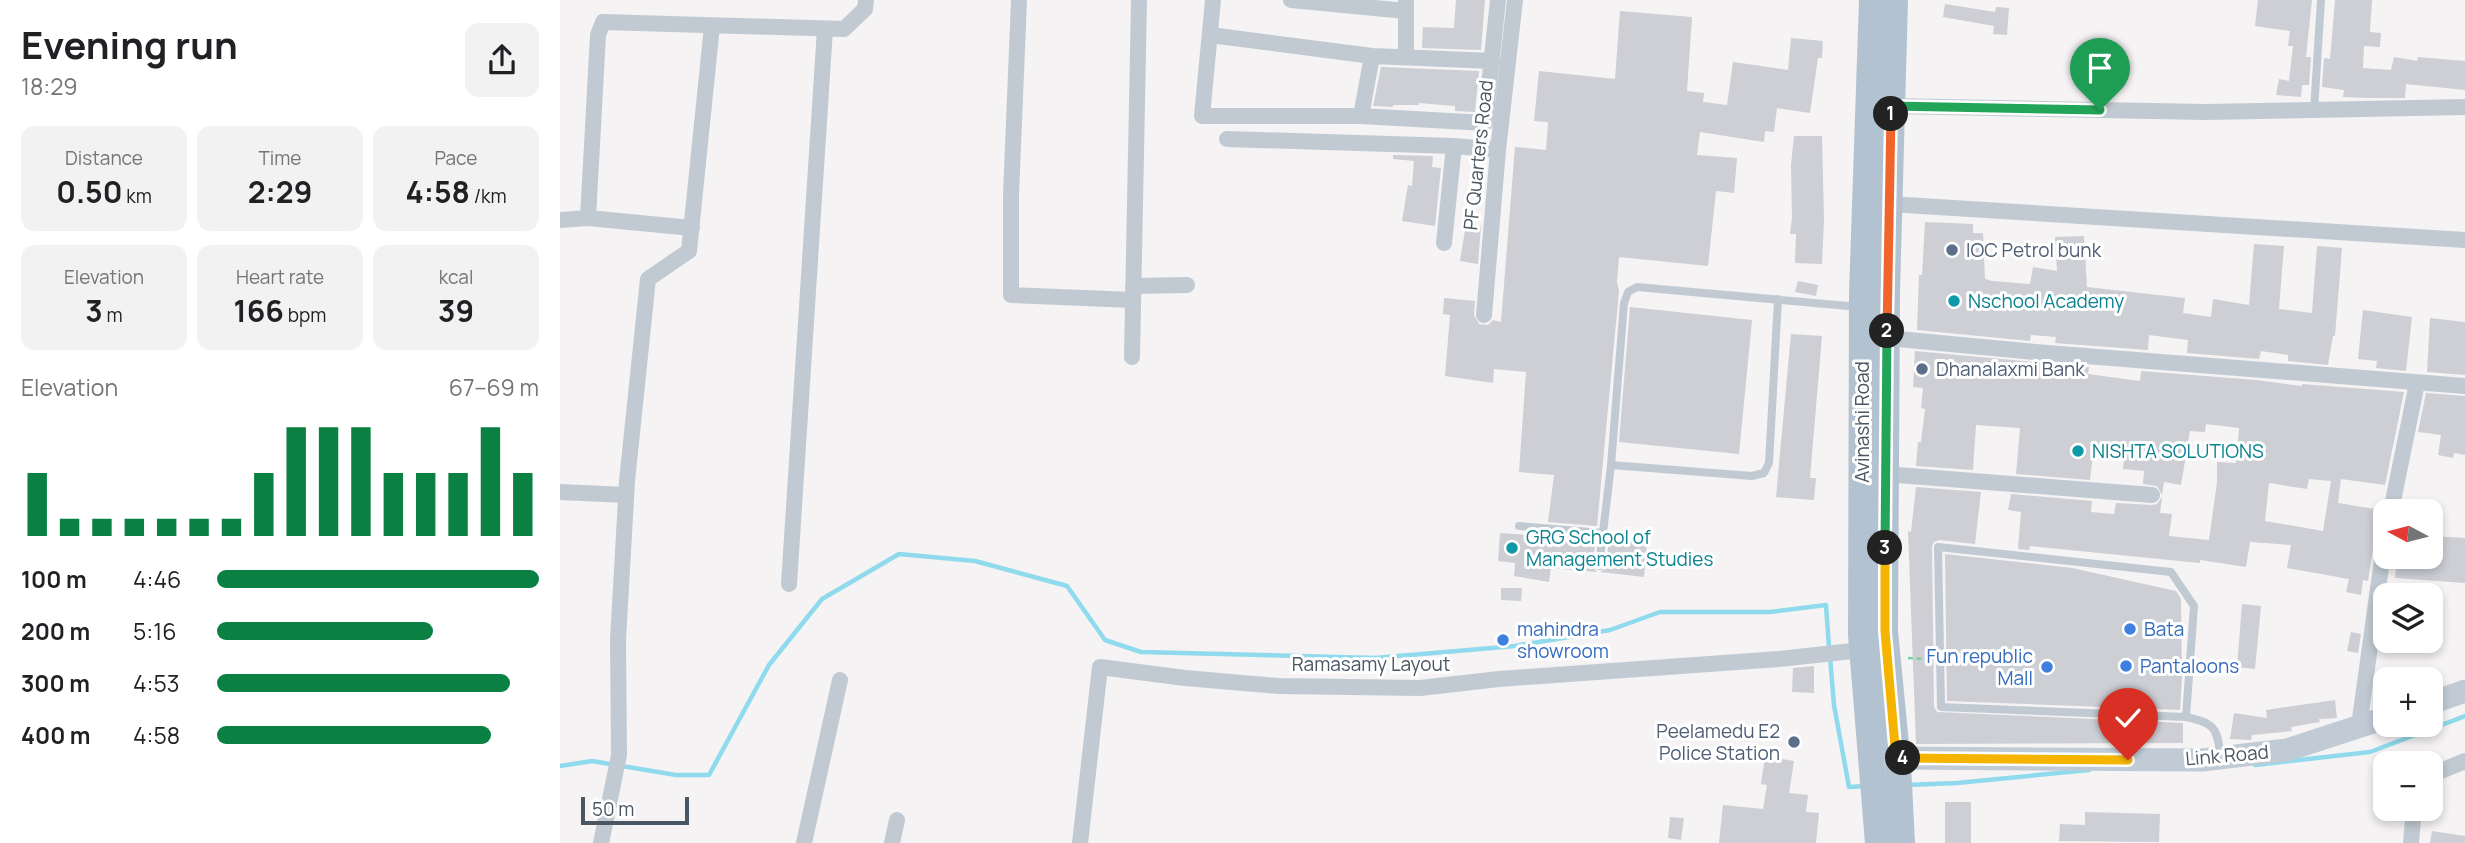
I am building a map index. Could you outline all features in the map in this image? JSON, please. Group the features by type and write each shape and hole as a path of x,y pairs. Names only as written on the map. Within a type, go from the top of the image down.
{"main road":[{"name":"Avinashi Road","path":"1871,0 1862,307 1875,653"},
{"path":"1878,843 1887,800 1889,763 1875,653 1885,631 1889,204 1895,0"},
{"path":"1887,800 1902,843"}],"street":[{"path":"588,218 598,35 603,22 844,29 865,9 866,0"},
{"path":"1019,0 1011,195 1011,295 1133,293 1187,285"},
{"path":"1132,357 1139,0"},
{"path":"1213,0 1202,116 1362,116 1485,123 1498,0"},
{"path":"1291,0 1406,6 1406,56"},
{"name":"PF Quarters Road","path":"1484,315 1498,150 1515,0"},
{"path":"601,843 618,759 618,640 626,495 648,279 689,251 712,26"},
{"path":"789,584 825,29"},
{"path":"1210,35 1372,56 1493,61"},
{"path":"1362,116 1372,56"},
{"path":"1891,106 2205,112 2465,107"},
{"path":"1227,139 1454,146 1498,150"},
{"path":"1444,243 1454,146"},
{"path":"1889,204 2465,240"},
{"path":"560,220 588,218 692,228"},
{"path":"1887,338 2048,354 2465,386"},
{"path":"2393,499 2417,383"},
{"path":"1885,474 2152,495"},
{"path":"560,492 626,495"},
{"path":"2359,726 2381,569"},
{"name":"Ramasamy Layout","path":"1080,843 1100,667 1279,686 1420,688 1499,679 1829,654 1875,653"},
{"path":"804,843 840,680"},
{"path":"2443,699 2465,691"},
{"name":"Link Road","path":"1889,763 2202,760 2287,750 2373,722"},
{"path":"2443,770 2465,761"},
{"path":"892,843 897,820"},
{"path":"2411,843 2413,821"}],"lane":[{"path":"2314,111 2321,0"},
{"path":"1599,566 1611,465 1624,303 1628,292 1637,287 1862,307"},
{"path":"1611,465 1752,476 1764,473 1769,463 1778,299"},
{"path":"1518,526 1602,533"},
{"path":"2186,717 2194,606 2171,572 1938,547 1941,707 2186,717 2206,722 2217,732 2222,758"}],"path":[{"path":"1875,653 1940,660"}],"building":[{"path":"1456,0 1485,0 1481,50 1422,48 1423,27 1454,28"},
{"path":"2258,0 2312,0 2306,57 2311,57 2309,85 2302,85 2301,97 2276,95 2279,79 2289,81 2293,46 2288,46 2290,31 2255,26"},
{"path":"2335,0 2372,0 2370,32 2381,33 2380,47 2364,46 2363,68 2391,70 2394,57 2417,61 2418,57 2465,61 2465,90 2406,84 2405,98 2371,98 2343,97 2344,90 2322,87 2324,58 2330,59"},
{"path":"1945,4 1995,12 1996,7 2009,8 2007,35 1993,34 1994,26 1943,17"},
{"path":"1620,11 1692,17 1687,91 1704,93 1703,102 1727,105 1733,62 1788,70 1791,38 1823,41 1822,58 1818,58 1810,113 1777,108 1774,132 1765,131 1764,142 1700,132 1697,155 1737,158 1734,193 1716,191 1708,266 1619,257 1619,291 1597,526 1548,522 1554,475 1519,472 1526,372 1494,369 1493,383 1445,376 1450,315 1443,314 1444,298 1475,301 1474,315 1479,324 1488,325 1493,320 1501,322 1515,147 1546,150 1548,122 1534,121 1539,71 1615,79"},
{"path":"1381,67 1479,71 1475,112 1455,111 1455,106 1419,103 1393,107 1373,106"},
{"path":"1794,136 1822,136 1822,264 1795,263 1796,234 1790,234"},
{"path":"1393,155 1433,156 1432,167 1441,168 1435,226 1402,221 1408,185 1412,186 1414,161 1393,159"},
{"path":"1925,222 1973,224 1973,233 1983,233 1985,279 1992,281 2030,284 2033,267 2057,271 2055,237 2084,236 2087,287 2185,298 2183,313 2211,317 2213,299 2249,305 2254,244 2284,246 2279,309 2312,313 2317,246 2342,248 2335,336 2328,365 2288,361 2288,355 2261,351 2259,359 2187,353 2188,340 2149,335 2148,350 2055,343 2056,337 2031,335 2030,341 1917,330"},
{"path":"1466,224 1481,226 1478,264 1460,261"},
{"path":"1798,281 1818,285 1816,296 1795,292"},
{"path":"1630,307 1752,320 1739,454 1619,442"},
{"path":"2363,310 2412,317 2406,371 2376,368 2377,361 2358,359"},
{"path":"2430,318 2465,322 2465,375 2427,372"},
{"path":"1791,334 1822,336 1810,478 1816,478 1814,500 1776,497"},
{"path":"1915,351 2089,367 2088,374 2140,381 2141,371 2302,386 2404,392 2385,485 2341,479 2338,503 2373,509 2373,550 2368,581 2363,580 2361,595 2346,592 2349,579 2287,568 2291,545 2250,542 2246,567 2200,560 2200,563 2030,546 2029,550 2018,549 2021,512 2008,510 2011,494 2092,501 2091,512 2114,514 2116,503 2152,505 2157,504 2162,497 2160,513 2172,514 2169,536 2209,540 2217,462 2236,463 2239,428 2206,424 2205,432 2190,431 2181,485 2164,482 2162,495 2157,486 2143,484 2144,471 2123,469 2124,459 2093,455 2090,480 2016,474 2020,428 1976,425 1973,470 1916,466 1925,409 1921,408 1923,388 1913,387","holes":["2309,479 2331,481 2323,531 2265,521 2269,483 2307,489"]},
{"path":"2426,393 2465,396 2465,455 2454,453 2453,458 2438,455 2441,435 2418,432"},
{"path":"1916,487 1981,492 1975,544 1939,540 1932,546 1934,707 1937,712 2183,723 2183,743 1916,744 1908,531 1911,532"},
{"path":"1500,533 1596,539 1592,566 1597,572 1551,568 1549,582 1514,576 1515,563 1498,561"},
{"path":"2443,537 2465,538 2465,583 2395,578 2396,569 2443,569"},
{"path":"1609,539 1647,543 1644,577 1600,572 1606,567"},
{"name":"Fun republic Mall","path":"1945,554 2072,568 2176,591 2181,599 2180,710 1947,701"},
{"path":"1501,588 1522,588 1521,601 1501,600"},
{"path":"2242,604 2261,606 2255,669 2237,667"},
{"path":"2351,632 2361,634 2358,653 2347,651"},
{"path":"1814,666 1814,693 1792,692 1793,668"},
{"path":"2335,700 2337,718 2319,719 2320,722 2291,727 2292,731 2252,735 2251,740 2230,739 2234,713 2267,718 2266,710"},
{"path":"1765,756 1794,761 1789,793 1808,795 1806,812 1819,813 1816,843 1719,843 1723,805 1763,809 1767,785 1761,784"},
{"path":"1945,802 1971,802 1971,843 1945,843"},
{"path":"2085,812 2160,814 2159,842 2059,841 2060,824 2085,825"},
{"path":"1670,817 1684,818 1681,840 1668,838"},
{"path":"2432,831 2465,836 2465,843 2430,843"}],"waterway":[{"path":"560,766 592,761 676,775 709,775 769,665 822,599 899,554 975,561 1067,586 1105,640 1141,652 1375,658 1515,646 1610,630 1660,612 1770,612 1826,605 1829,648"},
{"path":"1830,657 1834,705 1849,787 1866,786"},
{"path":"2255,765 2370,752 2465,716"},
{"path":"1906,785 1957,783 2089,770"}],"place":[{"name":"IOC Petrol bunk","path":"1952,250"},
{"name":"Nschool Academy","path":"1954,301"},
{"name":"Dhanalaxmi Bank","path":"1922,369"},
{"name":"NISHTA SOLUTIONS","path":"2078,451"},
{"name":"GRG School of Management Studies","path":"1512,548"},
{"name":"Bata","path":"2130,629"},
{"name":"mahindra showroom","path":"1503,640"},
{"name":"Pantaloons","path":"2126,666"},
{"name":"Fun republic Mall","path":"2047,667"},
{"name":"Peelamedu E2 Police Station","path":"1794,742"}],"route":[{"path":"2100,110 1891,106 1885,631 1896,758 2128,760"}]}
